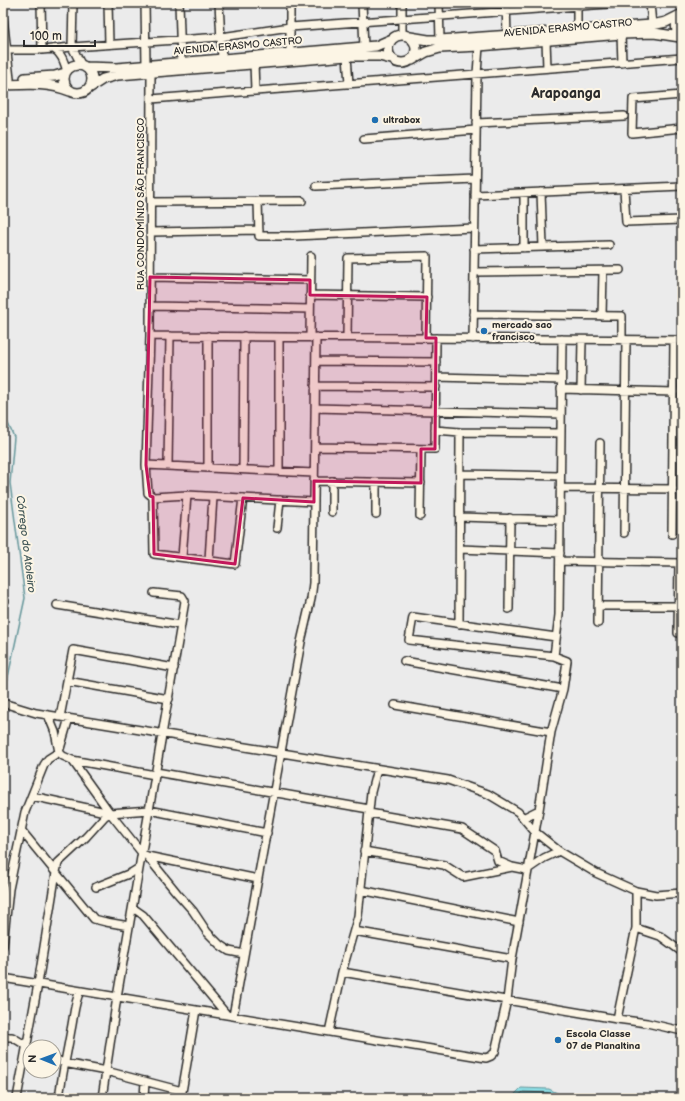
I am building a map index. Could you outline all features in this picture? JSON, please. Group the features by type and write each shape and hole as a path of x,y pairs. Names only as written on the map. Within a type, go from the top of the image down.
{"main road":[{"name":"AVENIDA ERASMO CASTRO","path":"406,36 428,40 440,40 507,36 577,29 652,25 666,22 681,15"},
{"path":"681,15 677,20 676,26 677,32 681,37"},
{"name":"AVENIDA ERASMO CASTRO","path":"412,60 426,52 440,48 621,34 654,33 681,37"},
{"path":"406,36 415,44 416,50 412,60 402,64 392,59 388,49 392,39 395,37 406,36"},
{"name":"AVENIDA ERASMO CASTRO","path":"89,88 103,80 118,75 181,62 376,46 392,39"},
{"name":"AVENIDA ERASMO CASTRO","path":"84,66 149,68 254,63 346,56 379,56 392,59"},
{"path":"74,66 84,66 89,70 92,79 89,88 81,93 44,84 5,81 55,76 66,72 74,66"},
{"path":"66,72 64,79 65,84 72,92"}],"street":[{"path":"41,3 42,50"},
{"path":"73,3 72,47 84,66"},
{"path":"108,3 109,44"},
{"name":"RUA CONDOMÍNIO SÃO FRANCISCO","path":"145,3 146,41 151,99 150,336 146,465 147,490 150,496 153,497 154,554 182,557"},
{"path":"179,3 181,62"},
{"path":"220,3 222,59"},
{"path":"290,3 290,53"},
{"path":"362,3 364,47"},
{"path":"402,3 406,36"},
{"path":"439,3 440,40"},
{"path":"506,3 507,36"},
{"path":"5,50 42,50 146,41 221,37 290,27 506,12 577,5 622,3"},
{"path":"650,3 652,25"},
{"path":"577,5 577,29"},
{"path":"3,17 5,81"},
{"path":"621,34 622,62"},
{"path":"546,40 547,68"},
{"path":"473,338 477,74 479,46"},
{"path":"54,49 62,57 66,72"},
{"path":"346,56 349,84"},
{"path":"151,99 682,58"},
{"path":"254,63 255,91"},
{"path":"682,95 633,99 632,133 682,128"},
{"path":"364,139 476,126 624,116"},
{"path":"316,186 475,178"},
{"path":"475,195 682,186"},
{"path":"624,189 626,222 682,220"},
{"path":"541,192 542,247"},
{"path":"524,193 524,248"},
{"path":"151,202 302,201"},
{"path":"258,202 259,233"},
{"path":"150,232 259,233 311,236 474,228"},
{"path":"474,249 609,245"},
{"path":"230,1016 244,954 282,753 301,642 311,599 316,361 310,309 311,256"},
{"path":"347,337 348,258 427,256 426,338"},
{"path":"474,272 620,270"},
{"path":"602,316 603,271"},
{"path":"150,278 310,280"},
{"path":"310,296 427,297"},
{"path":"150,306 310,309"},
{"path":"473,314 622,316 626,391 624,533"},
{"path":"150,336 678,340 674,392 672,534"},
{"path":"168,465 170,336"},
{"path":"208,336 208,467"},
{"path":"243,469 244,336"},
{"path":"279,337 279,471"},
{"path":"314,447 435,449 436,338"},
{"path":"554,656 559,615 562,339"},
{"path":"581,390 582,340"},
{"path":"316,361 436,362"},
{"path":"436,377 561,380"},
{"path":"315,386 436,387"},
{"path":"561,389 674,392"},
{"path":"315,408 561,414"},
{"path":"435,430 460,432 561,433"},
{"path":"459,624 460,432"},
{"path":"598,623 600,443"},
{"path":"420,516 421,449"},
{"path":"146,465 314,473"},
{"path":"460,474 560,476"},
{"path":"314,481 421,483"},
{"path":"332,481 332,512"},
{"path":"376,482 376,514"},
{"path":"560,488 673,489"},
{"path":"153,497 187,495 314,502"},
{"path":"187,495 182,557 235,564 243,498"},
{"path":"209,560 213,497"},
{"path":"277,528 280,500"},
{"path":"460,516 560,520"},
{"path":"509,609 510,518"},
{"path":"460,549 560,553"},
{"path":"560,561 598,563 681,563 678,633"},
{"path":"102,1098 132,908 140,868 145,854 149,810 185,601 182,596 154,593"},
{"path":"57,605 181,625"},
{"path":"598,606 678,606"},
{"path":"3,978 486,1058 491,1056 495,1052 507,1000 512,959 539,810 551,732 563,689 567,661 554,656 409,640 413,618 556,636"},
{"path":"60,717 73,650 174,668"},
{"path":"404,661 563,689"},
{"path":"67,681 169,699"},
{"path":"6,704 48,715 448,780 488,794 518,812 535,832 559,851 596,873 636,892 656,895 682,893"},
{"path":"395,705 551,732"},
{"path":"48,715 55,732 59,752 63,756 72,760 274,793 462,829 495,851 498,861 512,867 528,870 544,858 559,851"},
{"path":"3,946 9,889 25,812 44,765 48,759 59,752 69,718"},
{"path":"72,760 110,813 176,893 193,911 207,932 220,945 229,951 244,954"},
{"path":"329,1032 342,972 359,911 371,792 377,769"},
{"path":"32,796 110,813 149,810 267,833"},
{"path":"523,818 539,810"},
{"path":"30,1039 58,863 86,837 105,816 110,813"},
{"path":"21,830 94,919 130,926"},
{"path":"18,846 29,840"},
{"path":"364,851 444,865 463,877 512,867"},
{"path":"145,854 258,879"},
{"path":"96,887 140,868"},
{"path":"361,890 519,922"},
{"path":"617,1019 636,928 636,892"},
{"path":"132,908 143,915 230,1016"},
{"path":"636,928 660,936 682,952"},
{"path":"354,931 512,959"},
{"path":"342,972 647,1023 682,1031"},
{"path":"59,1098 73,1014 80,991"},
{"path":"64,1063 106,1071 145,1081 182,1095 196,1010"},
{"path":"3,1037 12,1036 22,1044"},
{"path":"17,1098 22,1076"},
{"path":"144,1098 145,1081"}],"highlighted area":[{"path":"150,277 310,280 310,295 427,297 426,338 436,338 435,449 421,449 421,483 314,481 314,502 243,498 235,564 154,554 153,497 150,496 146,465"}],"water":[{"path":"521,1088 549,1089 567,1098 511,1098"}],"waterway":[{"name":"Córrego do Atoleiro","path":"3,415 14,437 10,483 25,598 3,700"}],"place":[{"name":"ultrabox","path":"375,120"},
{"name":"mercado sao francisco","path":"484,331"},
{"name":"Escola Classe 07 de Planaltina","path":"558,1040"}],"district":[{"name":"Arapoanga","path":"566,93"}]}
